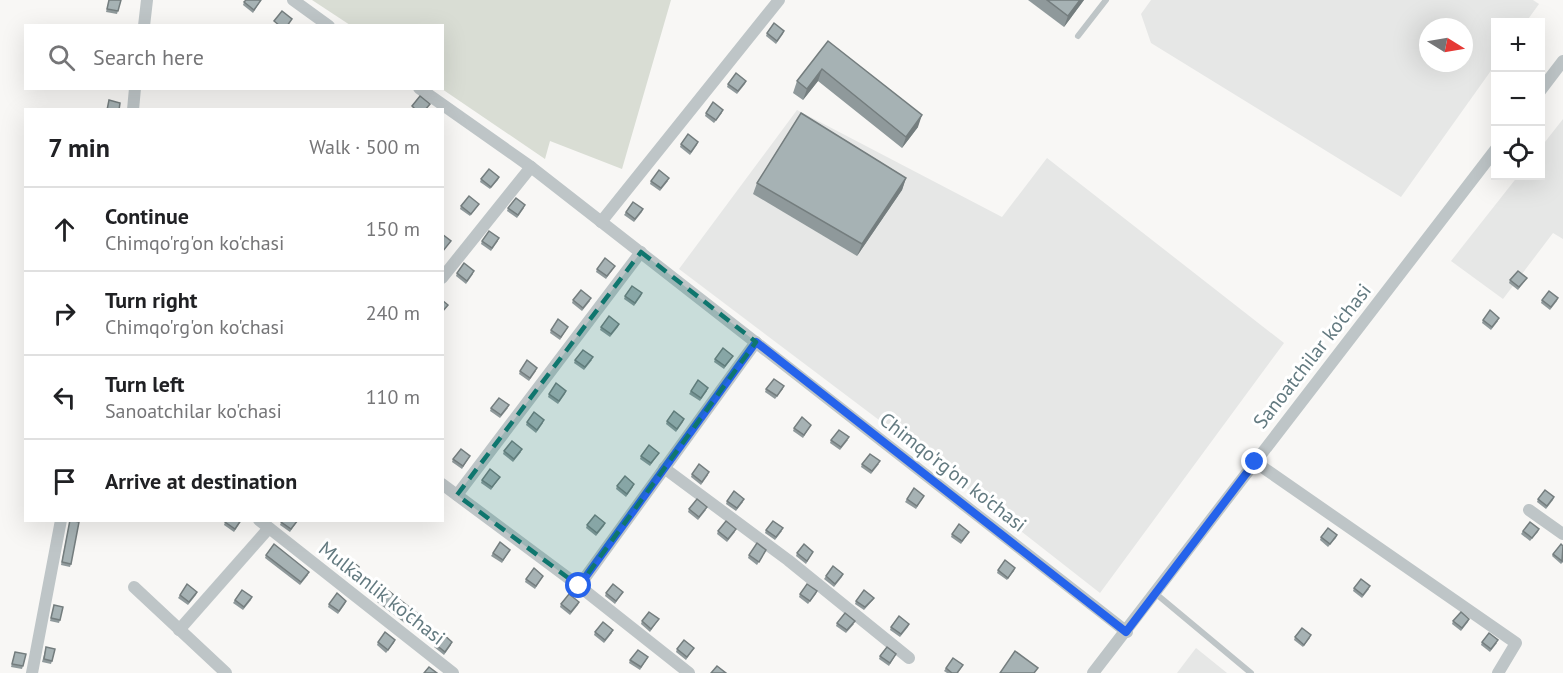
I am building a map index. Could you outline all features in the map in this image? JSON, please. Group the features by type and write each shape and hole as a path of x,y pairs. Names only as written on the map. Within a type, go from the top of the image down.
{"street":[{"path":"144,24 147,0"},
{"path":"292,0 326,24"},
{"path":"601,222 779,0"},
{"path":"1545,84 1563,61"},
{"path":"133,108 135,90"},
{"name":"Chimqo'rg'on ko'chasi","path":"421,90 442,108"},
{"name":"Chimqo'rg'on ko'chasi","path":"444,109 531,167 1126,632"},
{"name":"Sanoatchilar ko'chasi","path":"1094,673 1491,155"},
{"path":"444,276 531,167"},
{"path":"457,495 641,252"},
{"path":"579,586 756,342"},
{"path":"1255,462 1516,644 1498,673"},
{"path":"664,468 788,561 909,658"},
{"path":"444,485 579,586 689,673"},
{"path":"1529,510 1563,534"},
{"path":"32,673 61,522"},
{"path":"179,630 264,524"},
{"name":"Mulkanlik ko'chasi","path":"264,524 453,673"},
{"path":"134,587 226,673"}],"lane":[{"path":"1078,36 1106,0"},
{"path":"1155,593 1251,673"}],"highlighted area":[{"path":"641,252 756,342 579,586 457,495"}],"shaded area":[{"path":"312,0 671,0 622,169 550,141 545,159 443,90 444,24 348,24"},
{"path":"1151,0 1533,0 1539,4 1529,18 1491,18 1491,71 1401,197 1151,43 1141,14"},
{"path":"797,110 1002,217 1047,158 1284,343 1100,593 883,423 679,269"},
{"path":"1563,119 1563,239 1553,233 1503,299 1451,261 1515,180 1545,180 1545,142"},
{"path":"1196,648 1227,673 1177,673"}],"building":[{"path":"109,0 121,0 118,11 107,9"},
{"path":"261,0 254,10 244,2"},
{"path":"1047,0 1080,0 1068,16"},
{"path":"282,11 292,19 288,24 278,24 274,21"},
{"path":"774,23 784,31 777,41 767,33"},
{"path":"828,41 922,115 906,137 822,69 807,89 797,81"},
{"path":"736,73 746,81 738,91 728,84"},
{"path":"420,96 430,104 427,108 412,106"},
{"path":"109,100 120,103 119,108 107,108"},
{"path":"713,102 723,110 716,120 706,113"},
{"path":"801,113 906,178 862,244 757,183"},
{"path":"688,134 698,142 691,152 681,144"},
{"path":"489,169 499,177 491,187 481,179"},
{"path":"659,170 669,178 661,188 651,181"},
{"path":"469,196 479,204 471,214 461,206"},
{"path":"516,198 525,205 518,215 508,208"},
{"path":"633,202 643,209 635,219 626,212"},
{"path":"489,231 499,238 492,248 482,241"},
{"path":"444,236 451,241 444,250"},
{"path":"605,258 615,266 607,276 597,269"},
{"path":"464,263 474,271 467,281 457,273"},
{"path":"1518,271 1527,278 1519,287 1510,280"},
{"path":"632,286 642,293 635,303 625,296"},
{"path":"581,290 591,298 583,308 573,300"},
{"path":"1549,291 1558,298 1551,307 1542,300"},
{"path":"1490,310 1499,318 1492,327 1483,320"},
{"path":"609,316 619,324 611,334 601,327"},
{"path":"558,319 568,327 561,337 551,330"},
{"path":"723,348 733,356 725,366 715,359"},
{"path":"583,350 593,357 585,367 575,360"},
{"path":"527,360 537,368 530,378 520,371"},
{"path":"774,379 784,386 777,396 766,389"},
{"path":"698,380 708,388 701,398 691,391"},
{"path":"556,383 566,391 559,401 549,394"},
{"path":"499,398 509,405 501,415 491,408"},
{"path":"674,411 684,419 677,429 667,421"},
{"path":"534,412 544,420 537,430 527,422"},
{"path":"802,417 811,425 804,435 794,428"},
{"path":"839,430 849,437 841,447 831,440"},
{"path":"512,441 522,449 514,459 504,451"},
{"path":"649,445 659,453 651,463 641,456"},
{"path":"461,449 470,456 463,466 453,459"},
{"path":"870,454 880,461 872,471 862,464"},
{"path":"699,464 709,472 702,482 692,474"},
{"path":"490,469 500,477 492,487 482,480"},
{"path":"625,476 634,484 627,494 617,486"},
{"path":"914,488 924,496 917,506 907,499"},
{"path":"1545,490 1554,497 1547,506 1538,499"},
{"path":"734,491 744,499 737,508 727,501"},
{"path":"697,499 707,507 699,517 689,509"},
{"path":"595,515 605,523 597,533 587,525"},
{"path":"726,521 736,529 728,539 718,531"},
{"path":"773,521 783,528 776,537 766,530"},
{"path":"70,522 79,522 71,564 62,562"},
{"path":"225,522 240,522 235,529"},
{"path":"281,522 296,522 291,529"},
{"path":"1530,522 1539,529 1532,538 1523,531"},
{"path":"959,524 969,532 962,541 952,534"},
{"path":"1328,528 1337,535 1330,544 1321,537"},
{"path":"500,542 510,550 503,560 493,553"},
{"path":"757,543 766,550 759,562 749,555"},
{"path":"274,544 309,572 301,582 266,555"},
{"path":"804,544 813,552 807,561 797,553"},
{"path":"1561,544 1563,546 1562,561 1553,554"},
{"path":"349,559 359,567 352,577 342,570"},
{"path":"1005,560 1015,568 1008,578 998,570"},
{"path":"833,566 843,574 835,584 826,576"},
{"path":"534,568 543,576 536,586 526,579"},
{"path":"1361,579 1370,586 1363,595 1354,588"},
{"path":"187,584 197,592 189,602 180,595"},
{"path":"613,584 623,592 616,601 606,593"},
{"path":"807,584 817,591 810,601 800,594"},
{"path":"385,588 418,614 411,624 378,599"},
{"path":"242,590 252,597 244,607 235,600"},
{"path":"864,590 874,598 865,607 856,601"},
{"path":"337,593 346,601 339,611 329,604"},
{"path":"569,594 579,602 571,612 561,604"},
{"path":"54,605 63,607 60,620 51,618"},
{"path":"649,612 659,619 651,629 642,621"},
{"path":"1461,612 1469,619 1462,628 1453,621"},
{"path":"845,613 855,621 847,630 837,623"},
{"path":"899,616 909,624 901,634 891,627"},
{"path":"603,622 613,630 605,640 595,632"},
{"path":"1302,628 1311,635 1304,645 1295,637"},
{"path":"385,632 395,640 388,650 378,642"},
{"path":"1489,633 1498,640 1491,649 1482,642"},
{"path":"443,634 452,642 445,652 435,644"},
{"path":"684,640 694,648 687,657 677,649"},
{"path":"46,647 55,649 52,661 44,659"},
{"path":"887,647 896,654 890,663 880,656"},
{"path":"638,650 648,657 641,667 630,660"},
{"path":"1015,651 1038,668 1034,673 1000,673"},
{"path":"15,652 26,654 23,666 12,664"},
{"path":"953,658 963,665 957,673 952,673 946,668"},
{"path":"717,666 726,673 711,673"},
{"path":"429,667 437,673 424,673"}],"route":[{"path":"579,586 756,342 1126,632 1255,462"}]}
